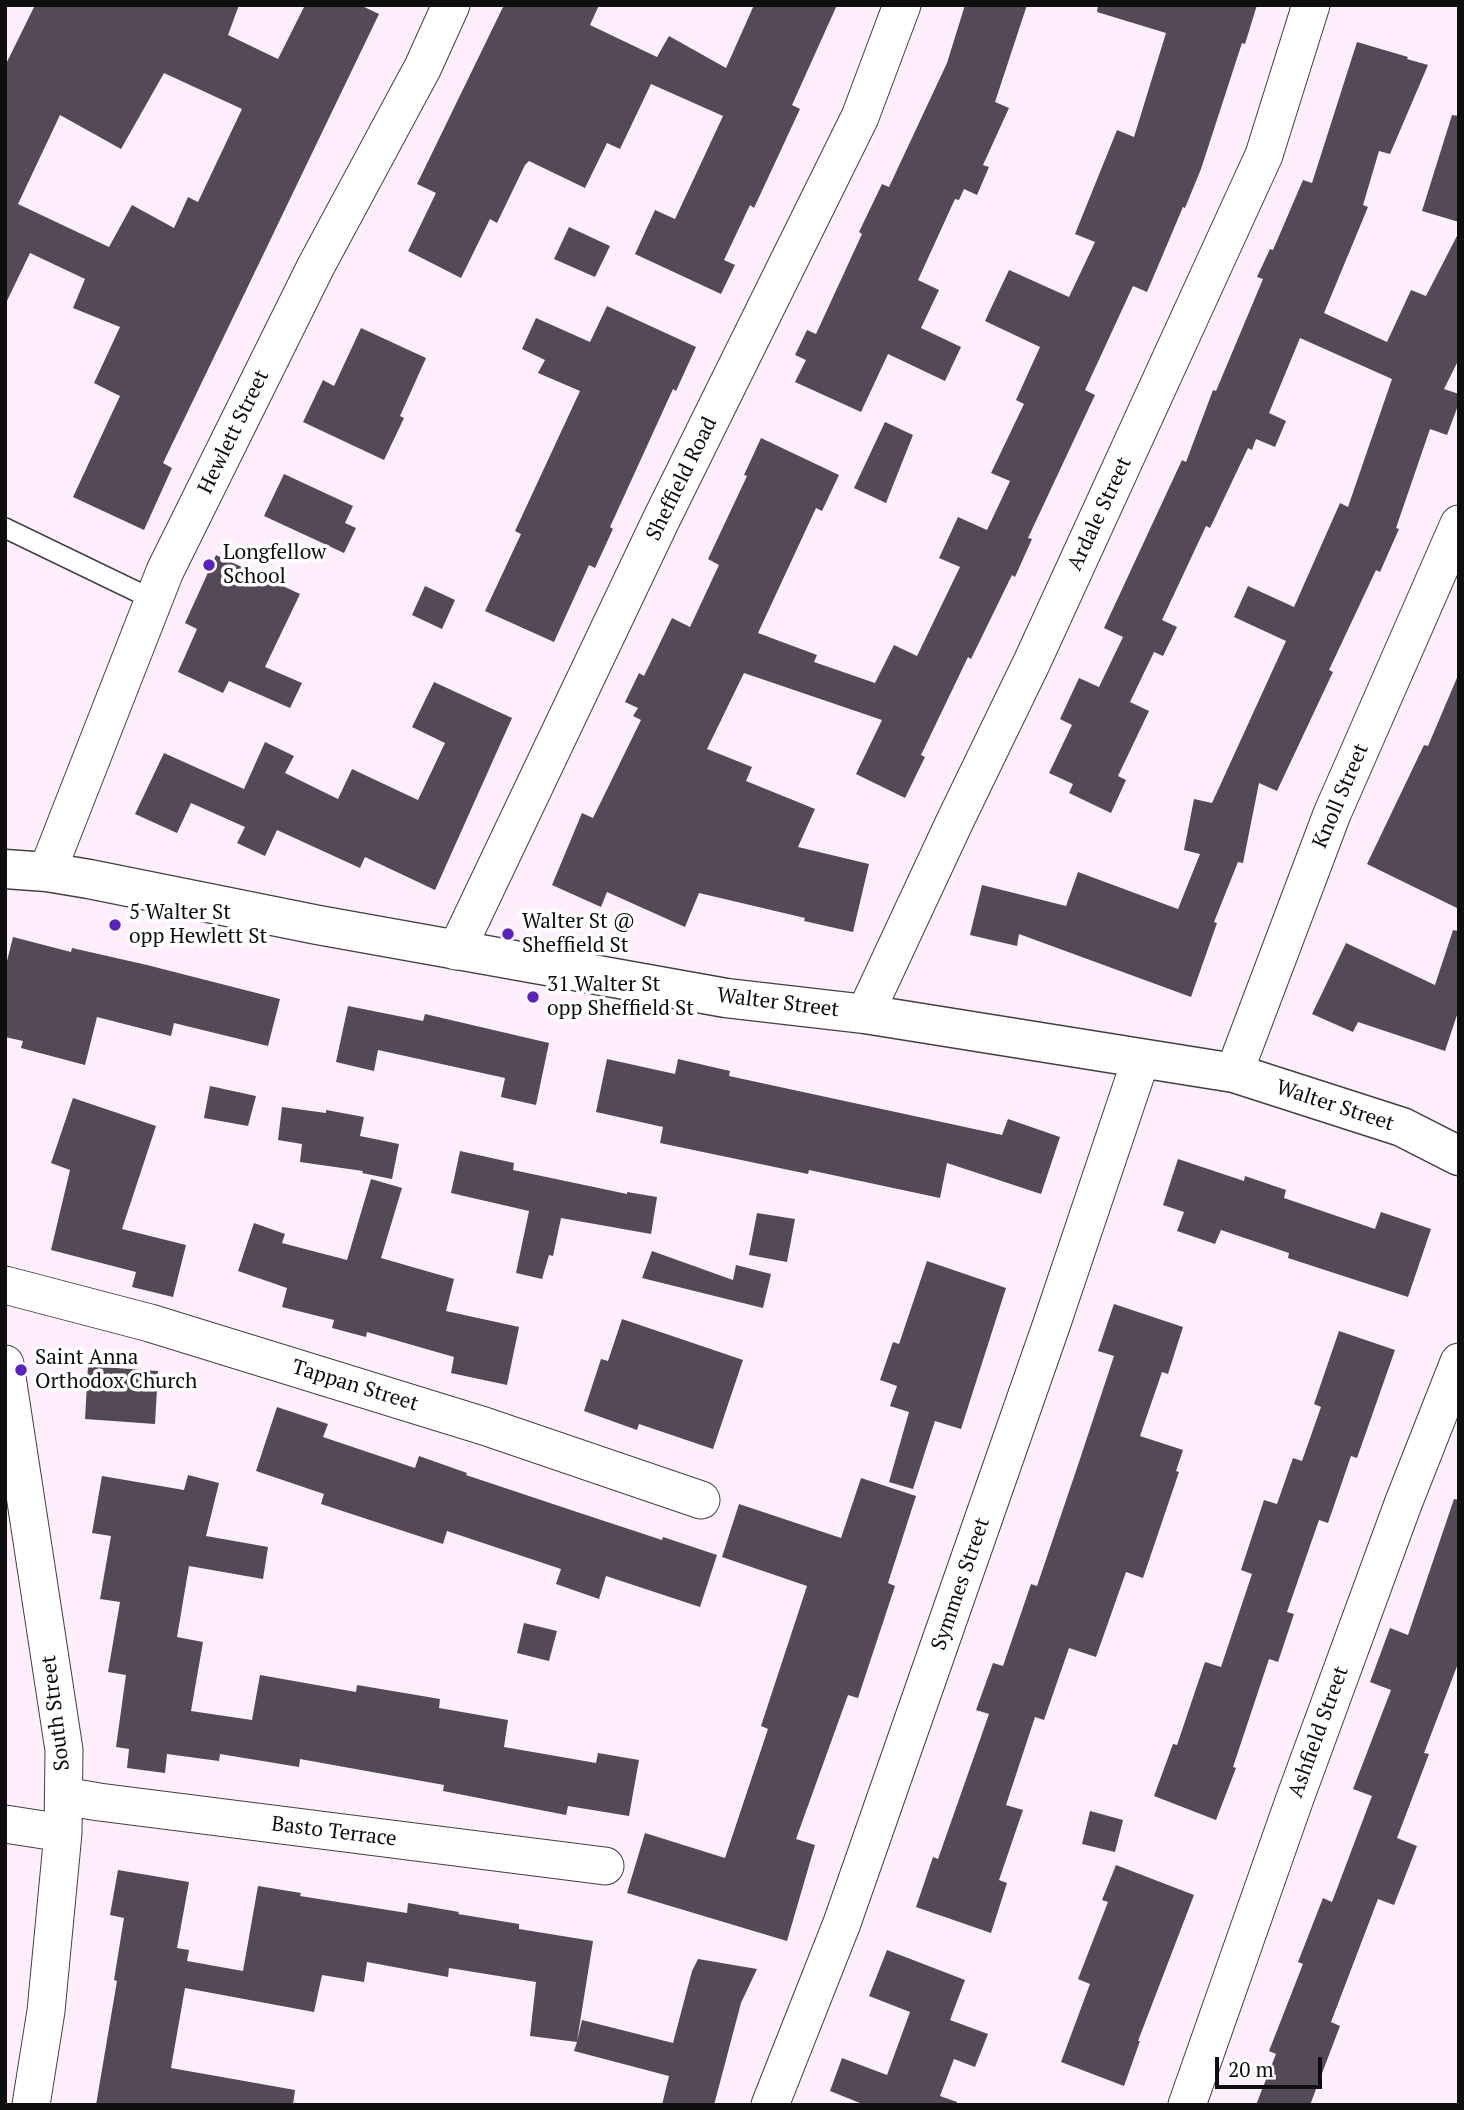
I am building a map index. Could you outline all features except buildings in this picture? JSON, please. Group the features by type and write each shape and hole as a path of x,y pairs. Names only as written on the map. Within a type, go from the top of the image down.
{"street":[{"name":"Hewlett Street","path":"47,872 165,571 310,279 423,67 451,5"},
{"name":"Sheffield Road","path":"456,951 661,520 860,117 902,5"},
{"name":"Ardale Street","path":"865,1014 1067,586 1264,155 1311,5"},
{"name":"Knoll Street","path":"1234,1073 1332,814 1459,524"},
{"name":"Walter Street","path":"5,869 47,872 456,951 726,998 865,1014 1234,1073 1402,1127 1459,1156"},
{"name":"Symmes Street","path":"770,2105 842,1923 1047,1339 1141,1059"},
{"name":"Tappan Street","path":"5,1285 150,1323 471,1422 701,1500"},
{"name":"Ashfield Street","path":"1187,2105 1327,1711 1403,1504 1459,1363"},
{"name":"South Street","path":"5,1364 64,1751 63,1833 46,2011 31,2105"},
{"name":"Basto Terrace","path":"64,1796 605,1866"},
{"path":"5,1824 63,1833"}],"lane":[{"path":"5,528 154,600"}],"place":[{"name":"Longfellow School","path":"209,565"},
{"name":"5 Walter St opp Hewlett St","path":"115,925"},
{"name":"Walter St @ Sheffield St","path":"508,934"},
{"name":"31 Walter St opp Sheffield St","path":"533,997"},
{"name":"Saint Anna Orthodox Church","path":"21,1370"}]}
